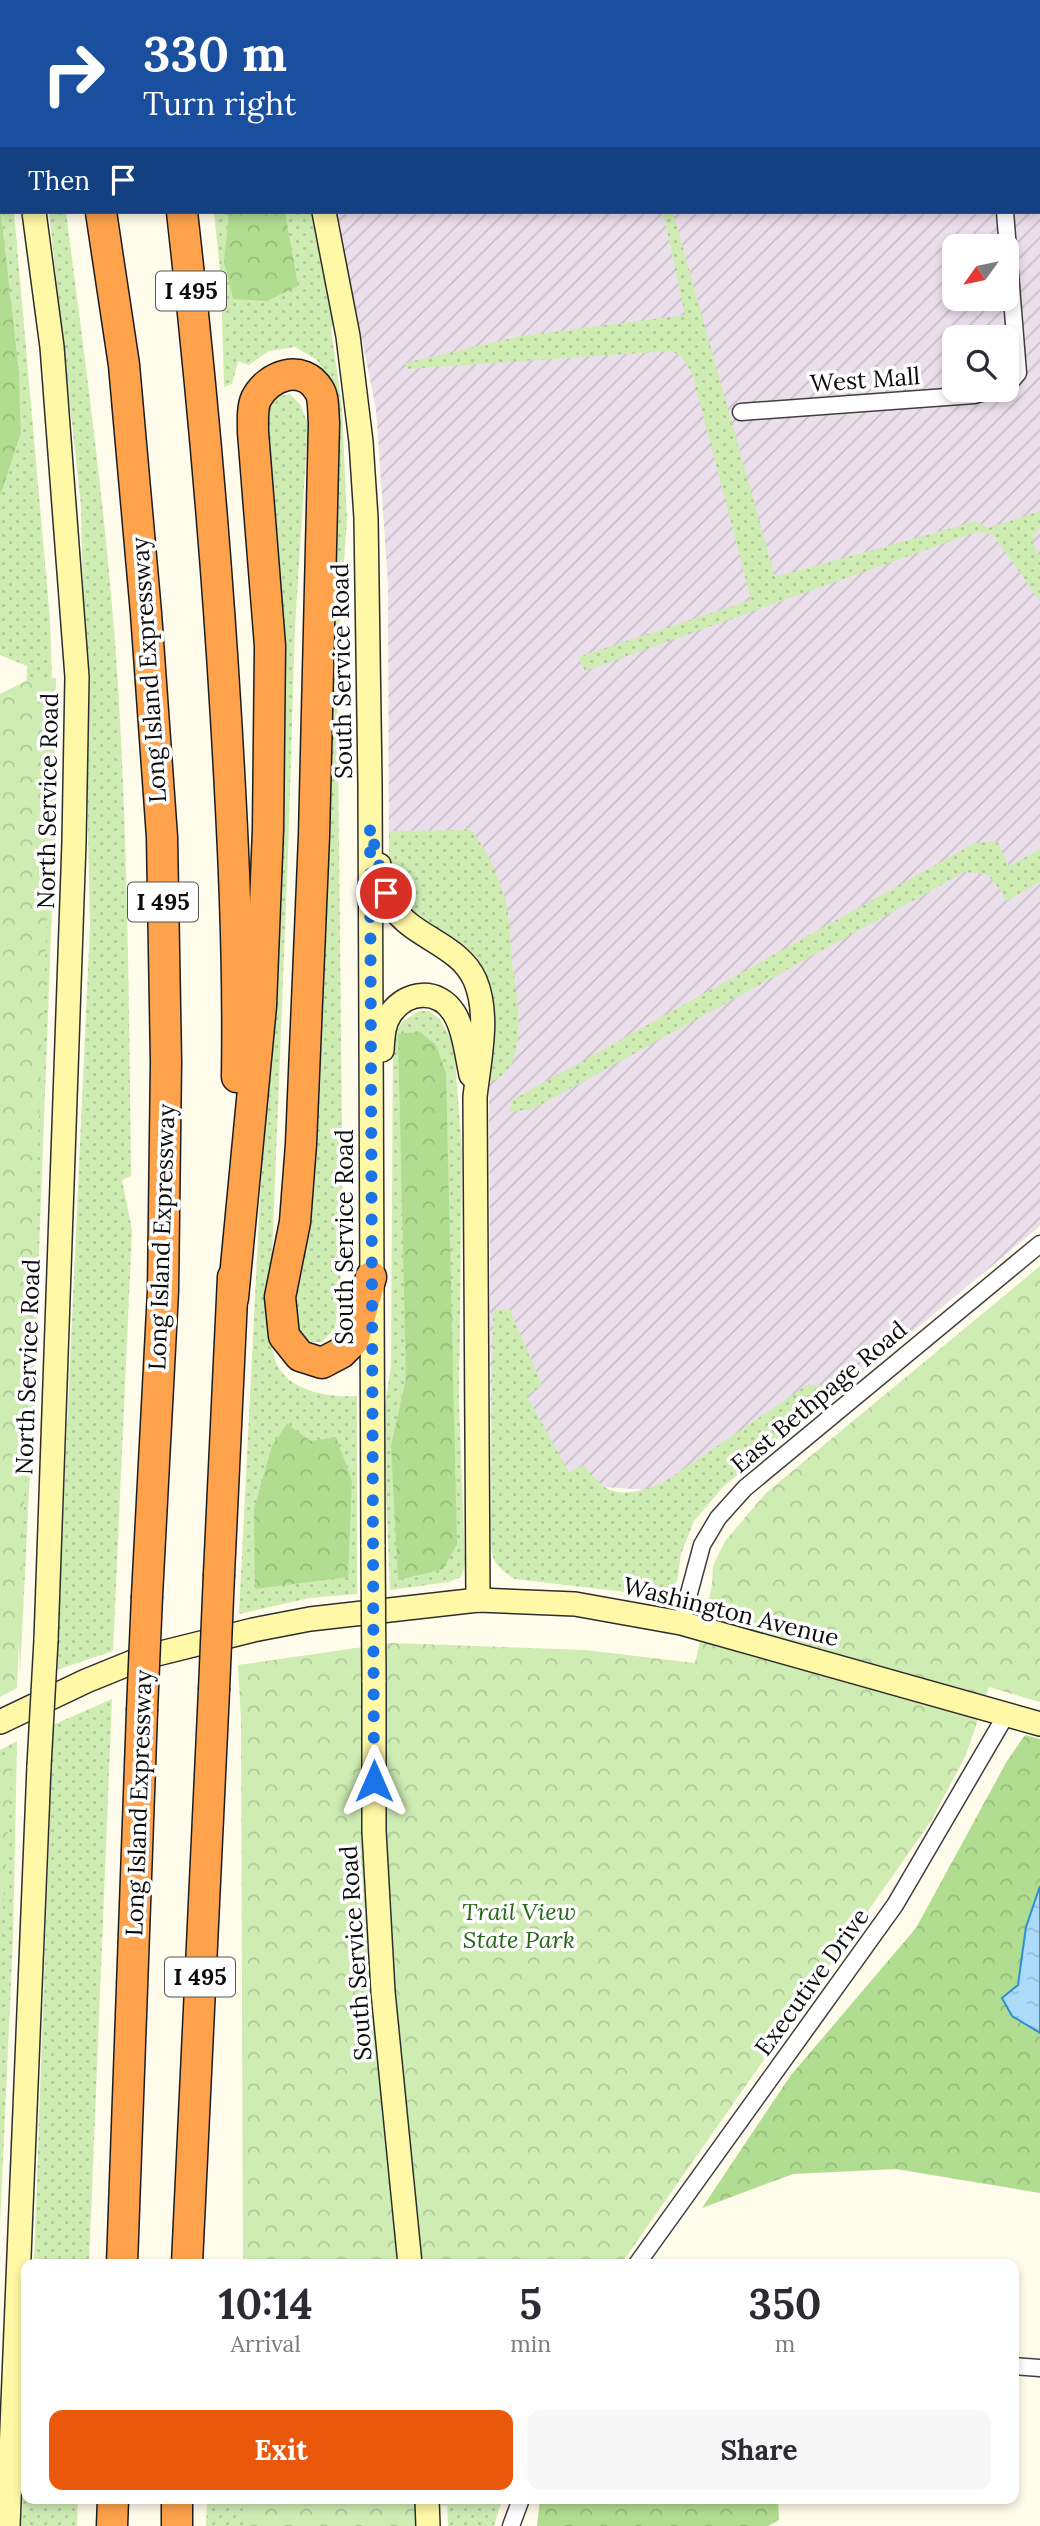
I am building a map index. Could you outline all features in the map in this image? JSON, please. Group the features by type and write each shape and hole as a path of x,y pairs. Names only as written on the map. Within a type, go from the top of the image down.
{"highway":[{"name":"Long Island Expressway","path":"101,214 124,365 162,837 166,1062 163,1291 142,1711 122,2259"},
{"name":"I 495","path":"182,214 200,371 220,612 233,831 237,1048 233,1298 187,2259"},
{"path":"194,214 200,371"},
{"path":"233,1298 261,1006 268,830 270,646 253,432 255,401 268,383 285,374 307,377 320,391 324,423 314,836 301,1144 295,1222 280,1297 284,1336 300,1356 322,1363 341,1353 353,1341 371,1277"},
{"path":"112,2526 113,2504"},
{"path":"177,2504 177,2526"}],"main road":[{"name":"North Service Road","path":"8,2526 46,1640 74,842 77,677 52,346 34,214"},
{"name":"South Service Road","path":"324,214 348,336 361,442 368,579 374,1831 383,1992 410,2259"},
{"path":"370,827 391,905 407,923 460,960 475,981 480,998 482,1026 475,1097 478,1600"},
{"path":"372,1189 384,1026 390,1014 400,1005 410,998 422,995 433,995 446,1002 455,1015 475,1097"},
{"name":"Washington Avenue","path":"0,1721 86,1681 159,1654 253,1630 310,1619 478,1600 575,1604 681,1623 1040,1724"},
{"path":"427,2504 428,2526"}],"street":[{"path":"1005,214 1014,325"},
{"name":"West Mall","path":"741,412 942,397"},
{"name":"East Bethpage Road","path":"681,1623 702,1545 727,1508 746,1489 1040,1244"},
{"name":"Executive Drive","path":"641,2259 895,1905 1006,1714"},
{"path":"1019,2367 1040,2368"},
{"path":"511,2526 519,2504"}],"shaded area":[{"path":"336,214 1040,214 1040,1226 876,1362 704,1494 491,1479 489,1082 485,989 483,972 477,958 465,947 421,925 389,872 388,584 376,409"}],"green space":[{"path":"1,214 14,214 50,620 56,801 33,1411 20,1674 11,1448 27,666 0,655 0,497 21,433 19,371"},
{"path":"1,214 19,371 21,433 0,497"},
{"path":"49,214 66,214 96,448 114,625 124,807 129,992 131,1176 122,1180 132,1230 113,1651 56,1670 90,925 81,506"},
{"path":"214,214 311,214 333,323 331,329 342,408 347,520 337,658 343,1222 339,1309 334,1329 322,1342 308,1342 293,1333 332,402 327,376 317,360 295,347 269,351 249,365 238,361 232,384 224,387 221,280"},
{"path":"229,214 285,214 298,286 267,301 233,299 224,262"},
{"path":"663,214 674,214 775,577 977,521 988,528 1040,511 1040,526 1032,541 1040,557 1040,601 993,535 976,532 585,671 578,657 751,600 692,373 682,357 671,351 407,369 405,363 521,336 685,315"},
{"path":"290,394 300,404 308,424 295,626 269,1332 278,1366 295,1384 315,1392 357,1396 357,1594 310,1598 239,1614 281,783 264,406 275,397"},
{"path":"56,678 17,1688 0,1697 0,694 30,679"},
{"path":"471,830 487,854 504,894 518,1010 517,1047 512,1063 503,1075 489,1082 483,972 477,958 465,947 407,915 389,871 389,831"},
{"path":"997,841 1009,866 1040,849 1040,882 1006,901 988,875 965,872 533,1109 509,1112 512,1100 975,843"},
{"path":"419,1011 429,1011 440,1019 454,1045 462,1152 459,1400 465,1565 461,1577 449,1582 390,1590 383,1416 391,1367 393,1037 402,1022"},
{"path":"420,1032 436,1045 446,1073 457,1544 443,1569 398,1580 391,1446 406,1379 398,1034"},
{"name":"Trail View State Park","path":"1040,1266 1040,1702 989,1687 966,1755 931,1821 624,2259 243,2259 241,1720 238,1665 391,1643 585,1650 695,1663 712,1585 713,1566 725,1541 766,1493"},
{"path":"493,1310 510,1310 542,1385 527,1396 569,1472 582,1466 610,1490 626,1493 664,1482 807,1385 821,1385 830,1395 723,1487 694,1521 681,1554 677,1581 668,1590 651,1595 515,1579 495,1562 492,1549"},
{"path":"287,1424 311,1441 336,1437 352,1481 348,1577 255,1589 254,1509 272,1446"},
{"path":"112,1699 89,2259 34,2259 53,1725"},
{"path":"1025,1735 1040,1739 1040,1886 1026,1927 1018,1985 1037,2032 1040,2033 1040,2193 896,2169 793,2174 702,2208 791,2075 916,1928 1007,1761"},
{"path":"17,1741 13,1938 0,2225 0,1750"},
{"path":"13,1752 0,1953 0,1759"},
{"path":"22,2504 78,2504 77,2526 21,2526"},
{"path":"207,2504 412,2504 414,2526 206,2526"},
{"path":"244,2504 501,2504 500,2507 420,2505 418,2526 244,2526"},
{"path":"447,2504 501,2504 494,2526 448,2526"},
{"path":"539,2504 778,2504 779,2520 768,2526 537,2526"}],"water":[{"path":"1040,1886 1040,2033 1012,2016 1002,1998 1018,1985 1026,1927"}],"route":[{"path":"374,1781 370,827 386,893"}]}
